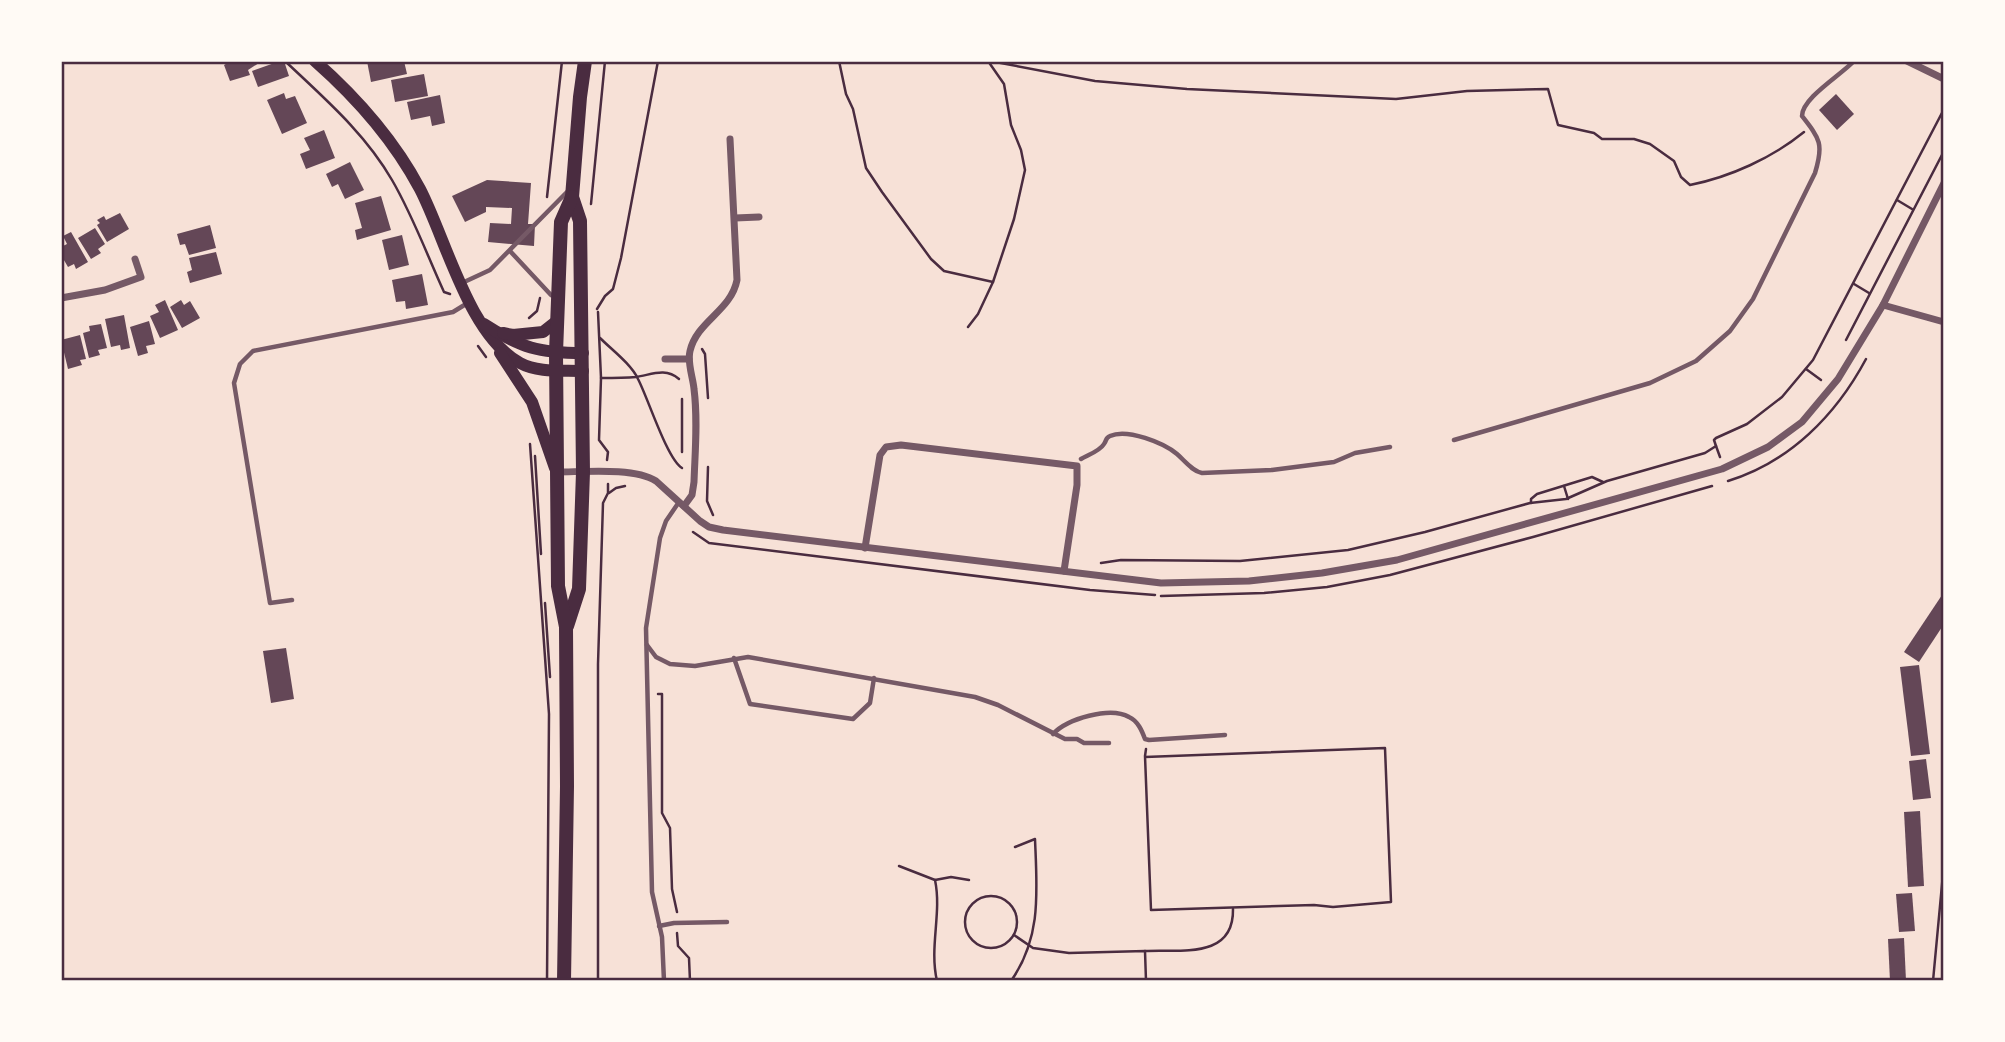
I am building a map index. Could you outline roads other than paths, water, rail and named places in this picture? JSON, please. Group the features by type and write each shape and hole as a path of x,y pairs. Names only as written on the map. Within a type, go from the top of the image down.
{"main road":[{"path":"315,61 344,87 404,162 421,191 461,283 464,305 521,365 555,370 583,370"},
{"path":"564,981 566,627 558,586 555,353 561,222 573,191 585,61"},
{"path":"566,627 579,589 583,472 580,221 573,191"},
{"path":"493,334 513,335 544,331 557,321"},
{"path":"493,334 524,347 555,353 583,353"},
{"path":"493,334 532,402 556,472"}],"street":[{"path":"1907,61 1944,79"},
{"path":"681,504 693,490 695,413 690,351 697,336 728,302 736,287 738,274 730,139"},
{"path":"556,472 648,476 704,524 717,529 1161,583 1249,581 1322,573 1397,560 1722,469 1768,447 1802,422 1838,379 1883,305 1943,186"},
{"path":"735,218 759,217"},
{"path":"61,298 104,290 142,277 135,259"},
{"path":"1883,305 1944,322"},
{"path":"665,359 689,359"},
{"path":"865,548 880,455 883,448 890,445 1079,463 1064,571"}],"lane":[{"path":"1454,440 1650,383 1696,361 1730,331 1753,299 1815,173 1821,153 1820,142 1802,116 1802,110 1810,99 1854,61"},
{"path":"461,283 491,270 539,222 545,212 573,191"},
{"path":"510,251 551,295 558,297"},
{"path":"292,600 270,603 234,383 240,364 253,351 453,312 464,305"},
{"path":"1079,463 1101,448 1108,437 1114,435 1140,437 1158,442 1173,450 1195,472 1206,474 1272,470 1334,462 1354,453 1390,447"},
{"path":"664,981 659,926 652,892 646,628 659,542 666,521 681,504"},
{"path":"646,645 656,657 670,664 695,666 748,657 984,700 1065,739 1077,739 1084,743 1109,743"},
{"path":"734,658 750,704 775,708 853,719 870,703 874,678"},
{"path":"1053,734 1062,724 1068,722 1100,714 1121,714 1135,721 1145,739 1160,741 1225,735"},
{"path":"659,926 674,923 727,922"}]}
